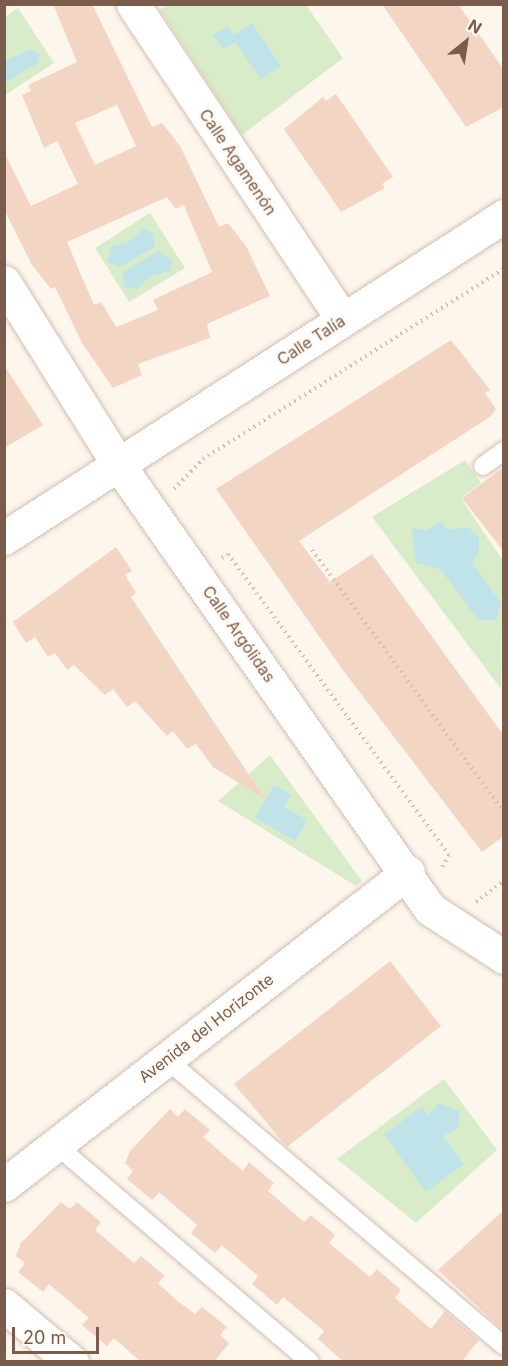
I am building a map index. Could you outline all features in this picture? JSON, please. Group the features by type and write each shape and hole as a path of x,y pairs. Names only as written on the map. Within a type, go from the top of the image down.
{"street":[{"name":"Calle Agamenón","path":"133,4 343,320"},
{"name":"Calle Talía","path":"4,538 504,216"},
{"name":"Calle Argólidas","path":"4,282 118,464 408,872 430,909 504,957"},
{"name":"Avenida del Horizonte","path":"4,1185 408,872"},
{"path":"4,1305 72,1362"}],"lane":[{"path":"483,466 504,451"},
{"path":"166,1059 504,1346"},
{"path":"56,1145 310,1362"}],"path":[{"path":"172,497 189,469 504,269"},
{"path":"312,550 504,812"},
{"path":"218,561 228,554 449,855 441,883"},
{"path":"470,907 504,880"}],"green space":[{"path":"168,4 306,5 343,58 242,135 160,10"},
{"path":"18,8 54,63 5,95 5,17"},
{"path":"150,213 185,268 129,302 95,248"},
{"path":"465,460 481,483 461,498 503,561 501,689 372,517"},
{"path":"270,755 362,881 356,886 218,801"},
{"path":"444,1079 497,1150 416,1223 337,1159"}],"water":[{"path":"252,23 281,66 261,79 235,42 223,49 213,35 228,26 234,35"},
{"path":"31,49 39,54 38,63 5,83 5,61"},
{"path":"144,228 153,233 155,247 119,267 107,262 112,246 127,243"},
{"path":"159,251 172,261 170,271 149,277 137,289 124,287 123,272"},
{"path":"442,522 447,529 469,528 479,538 479,552 472,563 501,603 496,620 478,620 440,569 416,563 412,528 426,530"},
{"path":"274,785 291,795 284,807 307,820 295,841 255,818"},
{"path":"439,1103 460,1111 458,1128 443,1136 464,1164 426,1192 384,1134 422,1107 428,1115"}],"building":[{"path":"53,4 92,4 152,127 162,123 180,146 219,227 228,223 246,246 270,296 207,324 210,338 138,364 142,375 113,388 82,343 55,287 51,289 32,265 4,209 4,152 31,206 78,184 57,141 44,148 22,95 31,91 28,85 77,62","holes":["117,105 136,146 95,165 75,123","167,197 176,209 184,205 212,272 153,300 158,310 116,327 101,302 94,305 67,242"]},
{"path":"382,4 458,4 504,70 504,107 466,127"},
{"path":"336,94 393,177 382,184 385,188 341,212 284,129 323,97 326,101"},
{"path":"451,340 490,390 485,393 496,409 491,416 299,541 330,582 372,554 504,736 504,836 482,852 342,669 216,489"},
{"path":"4,365 43,425 4,448"},
{"path":"504,467 504,552 462,498"},
{"path":"116,547 132,571 125,575 136,593 131,597 265,799 213,767 196,744 187,749 173,731 167,736 135,701 127,707 113,689 105,695 74,665 67,670 55,653 48,657 35,637 26,643 13,622"},
{"path":"390,961 441,1026 287,1147 234,1084"},
{"path":"170,1109 178,1117 185,1109 210,1130 203,1137 243,1171 249,1162 274,1183 268,1191 304,1222 311,1215 335,1235 329,1243 370,1277 377,1269 401,1290 395,1298 431,1329 445,1311 479,1340 461,1362 344,1362 318,1339 324,1331 283,1297 277,1305 252,1284 258,1276 222,1245 215,1253 191,1233 197,1225 159,1192 152,1200 127,1179 133,1171 125,1163 130,1151"},
{"path":"61,1202 70,1209 77,1202 101,1222 95,1230 134,1263 141,1256 165,1276 158,1283 176,1300 195,1314 202,1307 227,1327 220,1335 229,1343 214,1362 141,1362 114,1338 107,1346 82,1325 89,1318 49,1284 43,1292 18,1272 25,1263 16,1256 21,1243"},
{"path":"504,1210 504,1331 438,1270"}]}
